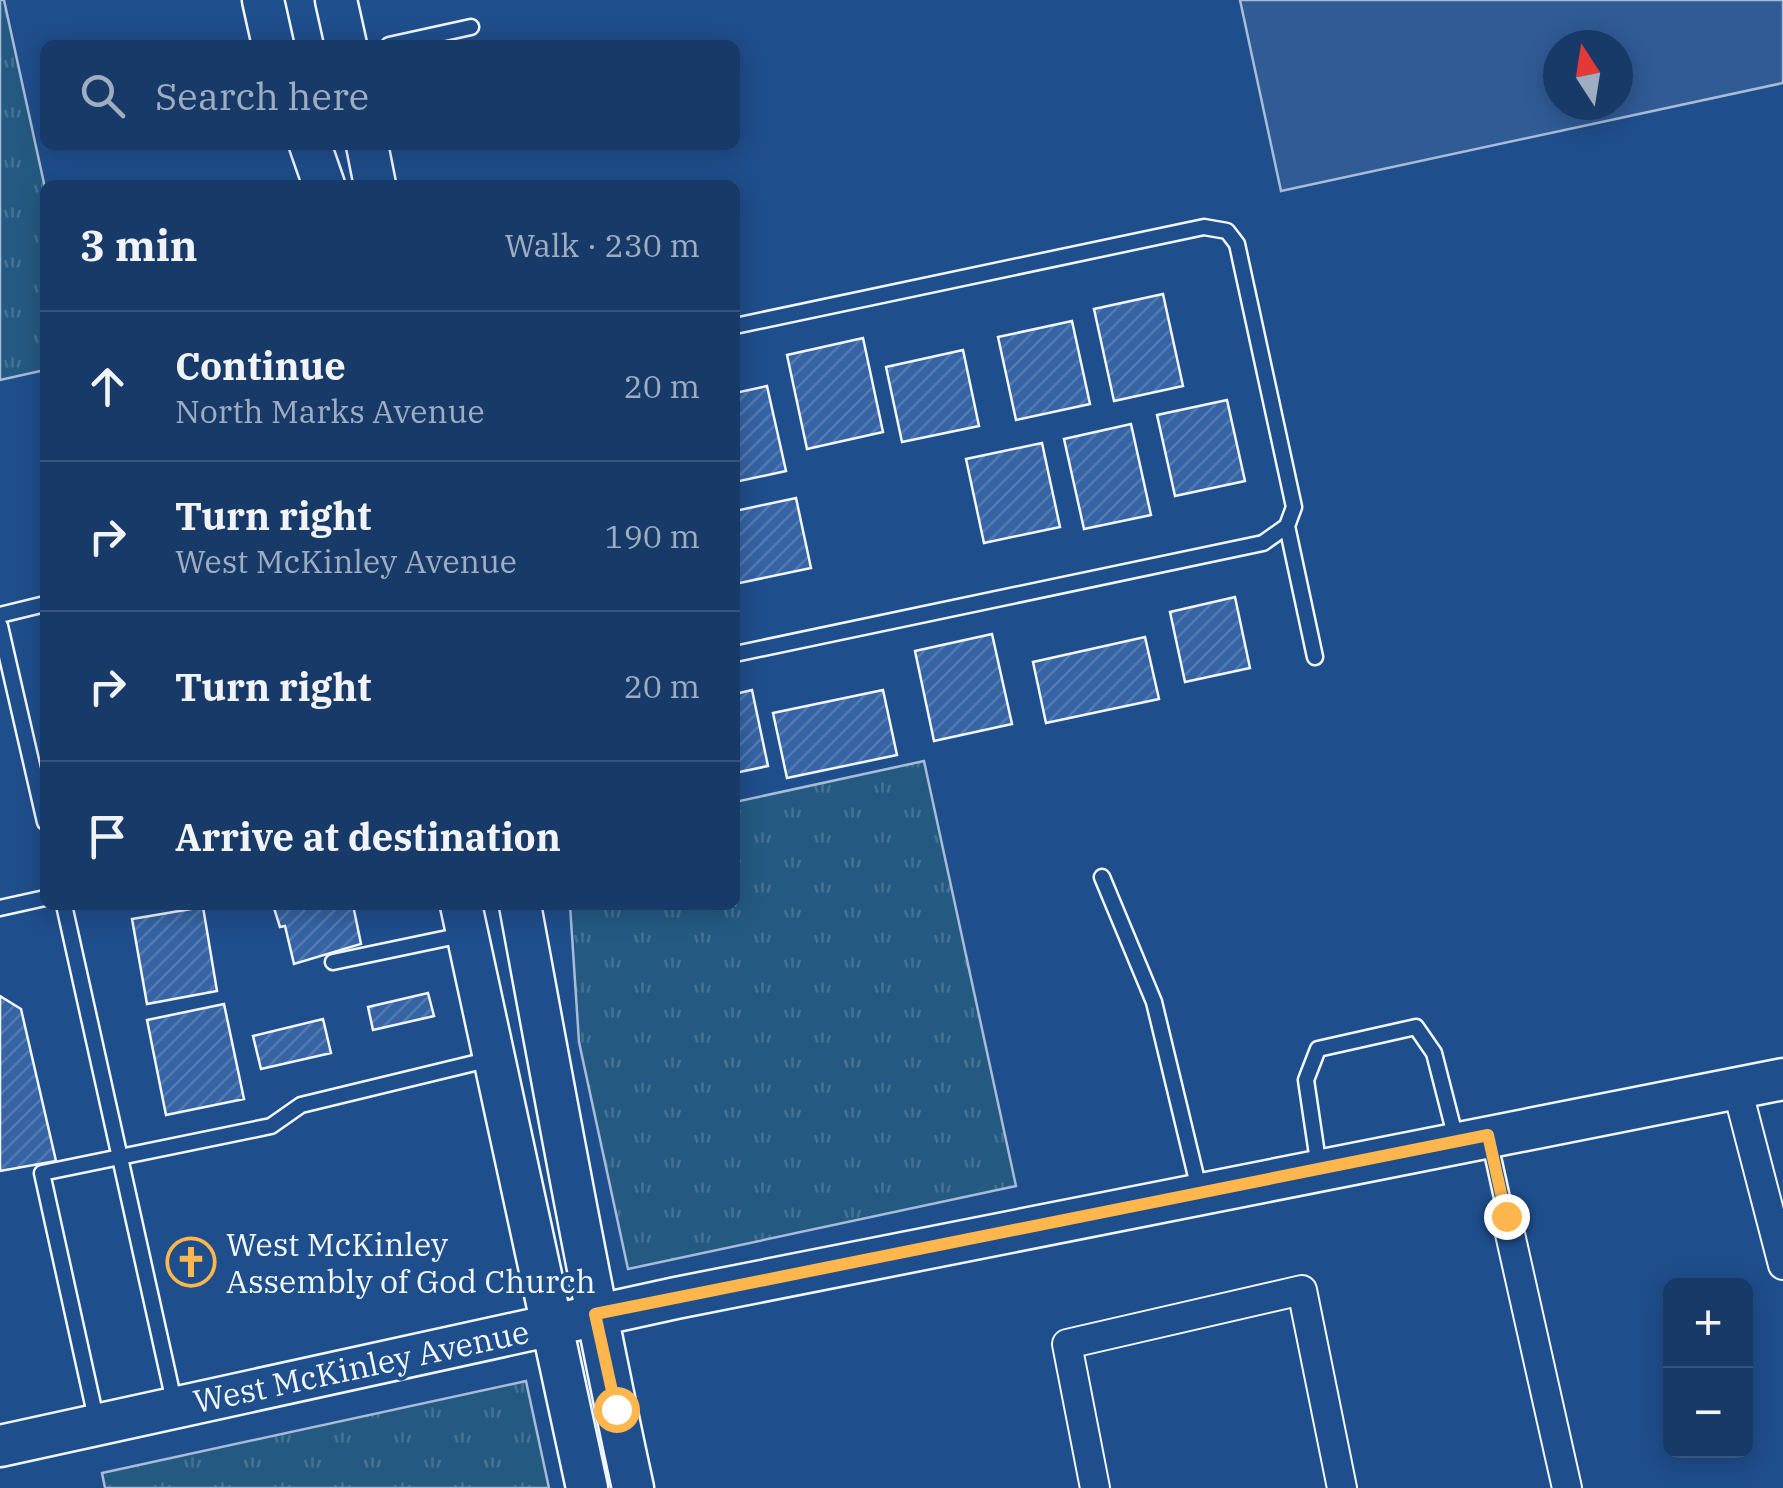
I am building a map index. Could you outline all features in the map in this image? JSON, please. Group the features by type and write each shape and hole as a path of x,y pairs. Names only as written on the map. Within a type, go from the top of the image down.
{"main road":[{"path":"336,0 345,40"},
{"path":"296,150 303,180"},
{"path":"312,150 322,180"},
{"path":"368,150 374,180"},
{"path":"521,910 582,1224 595,1314 633,1488"},
{"path":"464,919 587,1488"},
{"name":"West McKinley Avenue","path":"0,1446 595,1314 1783,1079"}],"street":[{"path":"1737,1088 1783,1265"},
{"path":"1506,1216 1567,1488"},
{"path":"1095,1488 1066,1344 1302,1290 1342,1488"}],"lane":[{"path":"410,40 471,26"},
{"path":"740,325 1204,226 1227,231 1237,244 1294,507 1287,526 1315,657"},
{"path":"740,653 1263,543 1287,526"},
{"path":"0,614 40,605"},
{"path":"0,626 40,800"},
{"path":"1102,877 1154,1002 1200,1194"},
{"path":"0,908 40,899"},
{"path":"65,910 175,1407"},
{"path":"333,962 464,919"},
{"path":"1320,1169 1306,1080 1318,1048 1416,1027 1434,1053 1506,1216"},
{"path":"97,1424 42,1173 119,1154 271,1126 301,1105 495,1058"}],"green space":[{"path":"0,0 4,0 43,180 40,180 40,371 0,380"},
{"path":"924,761 1016,1186 628,1269 579,1042 570,910 740,910 740,801"},
{"path":"526,1381 549,1488 105,1488 102,1473"}],"shaded area":[{"path":"1240,0 1783,0 1783,83 1633,115 1633,30 1543,30 1543,120 1611,120 1281,191"}],"building":[{"path":"1163,294 1183,386 1114,401 1094,309"},
{"path":"1072,321 1090,404 1016,420 998,337"},
{"path":"863,338 883,432 807,449 787,355"},
{"path":"963,350 979,426 902,442 886,367"},
{"path":"767,386 786,471 740,481 740,392"},
{"path":"1227,400 1245,481 1175,496 1157,415"},
{"path":"1131,424 1151,515 1084,529 1064,439"},
{"path":"1042,443 1060,527 984,543 966,459"},
{"path":"796,498 811,568 740,583 740,510"},
{"path":"1235,597 1250,668 1185,682 1170,612"},
{"path":"992,634 1012,724 934,741 915,651"},
{"path":"1145,637 1159,699 1046,723 1033,662"},
{"path":"752,690 768,766 740,772 740,693"},
{"path":"883,690 897,755 787,778 773,713"},
{"path":"204,910 217,991 147,1004 132,919"},
{"path":"275,910 354,910 361,944 294,964 285,926 280,927"},
{"path":"428,993 434,1016 373,1030 368,1007"},
{"path":"0,996 21,1009 56,1161 0,1171"},
{"path":"224,1004 244,1099 166,1115 147,1020"},
{"path":"323,1019 331,1053 261,1069 253,1036"}],"place":[{"name":"West McKinley Assembly of God Church","path":"191,1262"}],"route":[{"path":"616,1409 595,1314 1488,1135 1506,1216"}]}
